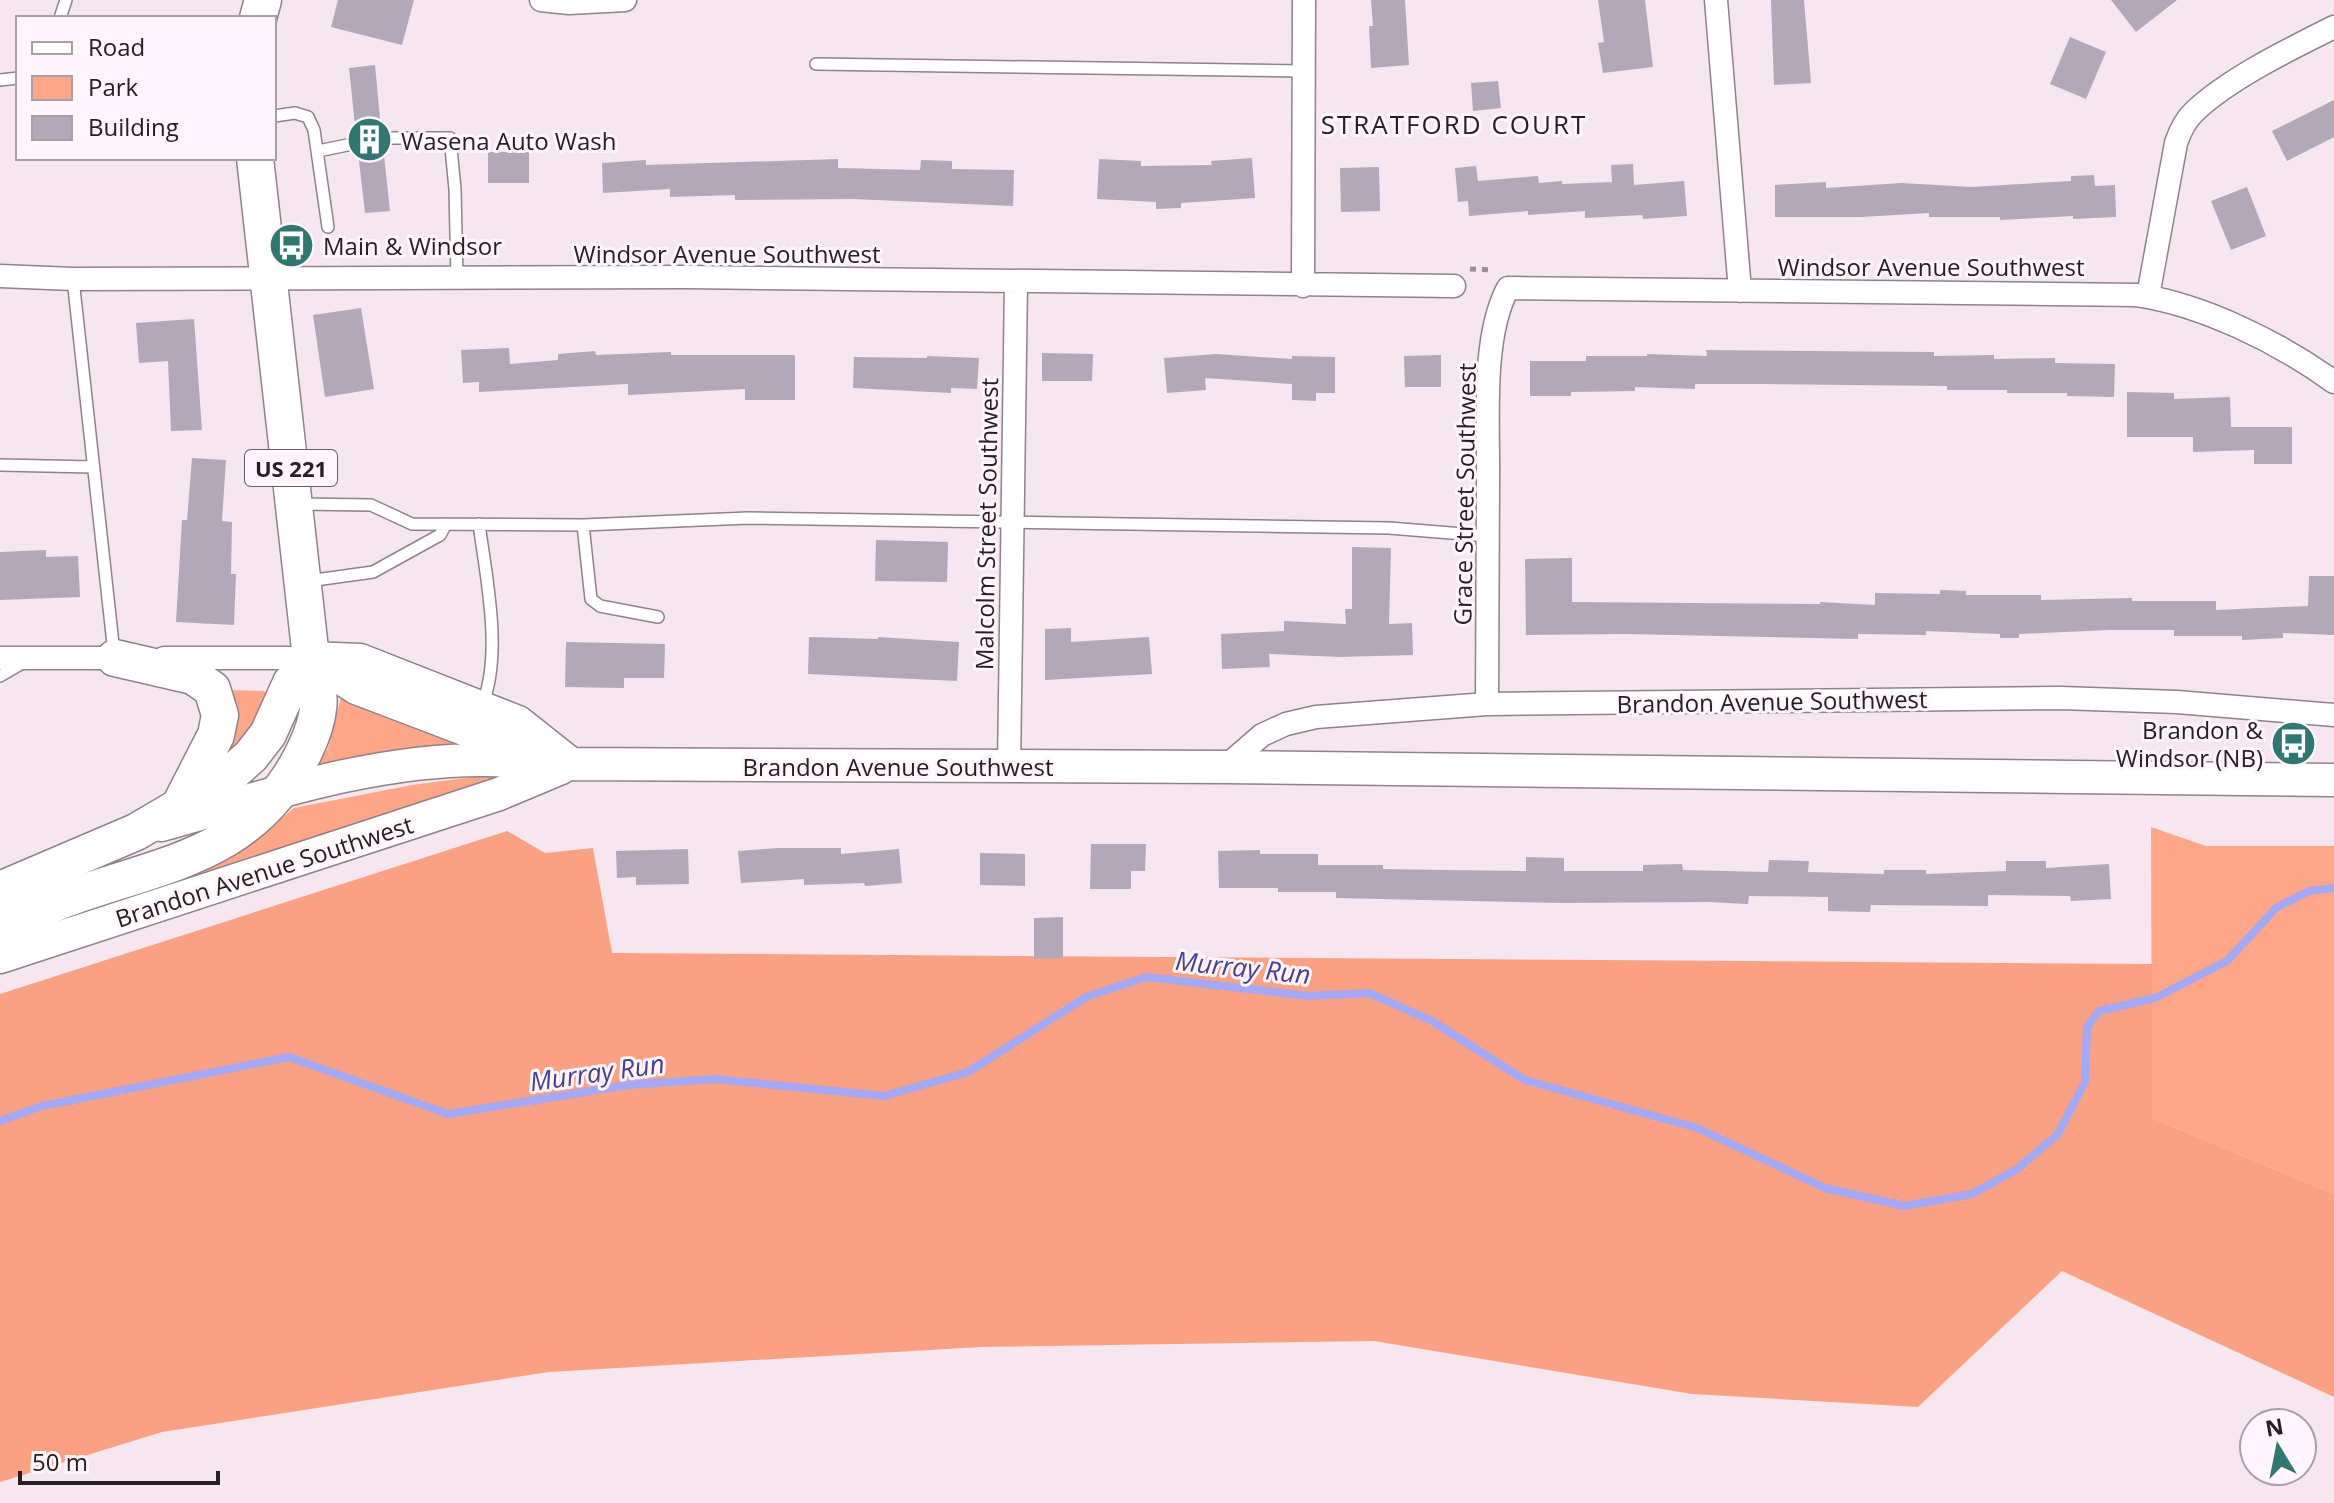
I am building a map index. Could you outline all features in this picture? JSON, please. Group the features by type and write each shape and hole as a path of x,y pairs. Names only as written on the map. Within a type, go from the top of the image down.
{"main road":[{"name":"US 221","path":"255,160 311,658"},
{"path":"115,658 193,676 212,689 220,715 216,735 178,809"},
{"path":"311,658 360,660 518,722 571,764"},
{"path":"311,658 356,688 485,737 571,764"},
{"path":"136,832 223,781 251,756 268,734 291,683 311,658"},
{"name":"Brandon Avenue Southwest","path":"0,928 68,898 195,856 224,841 255,819 280,792 298,766 311,739 320,708 320,683 311,658"},
{"name":"Brandon Avenue Southwest","path":"0,890 136,832 280,792 358,774 430,763 484,759 571,764 1225,767 2334,780"},
{"name":"Brandon Avenue Southwest","path":"0,957 499,794 571,764"}],"street":[{"path":"541,0 569,3 625,0"},
{"path":"1303,286 1304,0"},
{"path":"1716,0 1740,291"},
{"path":"2148,296 2176,143 2182,128 2194,112 2235,82 2334,27"},
{"name":"Windsor Avenue Southwest","path":"0,276 73,279 687,277 1454,286"},
{"name":"Malcolm Street Southwest","path":"1009,767 1016,283"},
{"name":"Windsor Avenue Southwest","path":"1508,288 2148,296 2183,305 2262,339 2334,382"},
{"name":"Grace Street Southwest","path":"1487,704 1489,407 1494,324 1508,288"},
{"path":"0,658 311,658"},
{"name":"Brandon Avenue Southwest","path":"1225,767 1262,735 1286,724 1316,717 1487,704 2061,698 2177,702 2334,715"}],"lane":[{"path":"816,64 1303,71"},
{"path":"276,116 295,113 308,117 318,151 328,227"},
{"path":"318,151 382,138 450,138 455,189 457,279"},
{"path":"73,279 115,658"},
{"path":"0,465 93,467"},
{"path":"295,504 371,505 412,524 583,525 748,518 1389,528 1488,536"},
{"path":"303,581 373,572 440,535 446,524"},
{"path":"479,524 493,625 487,693 481,707"},
{"path":"583,525 591,599 600,606 658,617"},
{"path":"0,676 31,658"}],"green space":[{"path":"226,690 264,691 267,696 253,726 224,761"},
{"path":"341,697 466,744 316,768 328,748"},
{"path":"503,773 505,776 207,877 205,871 248,845 294,808 412,785"},
{"path":"2151,827 2206,846 2334,846 2334,1194 2152,1118"}],"shaded area":[{"path":"507,831 545,853 593,848 612,953 2152,964 2152,1118 2334,1194 2334,1397 2062,1271 1918,1407 1692,1394 1374,1341 981,1347 549,1372 162,1432 0,1482 0,994"}],"building":[{"path":"338,0 414,0 402,45 331,27"},
{"path":"1371,0 1405,0 1409,65 1371,68"},
{"path":"1598,0 1645,0 1653,67 1603,73 1598,43 1604,42"},
{"path":"1771,0 1804,0 1811,83 1774,85"},
{"path":"2111,0 2177,0 2136,32"},
{"path":"2070,37 2106,52 2086,99 2050,84"},
{"path":"375,65 381,130 356,135 349,68"},
{"path":"1498,81 1501,108 1473,111 1471,83"},
{"path":"2334,100 2334,137 2287,161 2272,131"},
{"path":"383,146 390,211 365,213 358,152"},
{"path":"488,152 529,152 529,183 488,183"},
{"path":"1252,158 1255,198 1181,203 1181,208 1156,209 1156,202 1097,199 1099,159 1141,161 1141,166 1212,165 1211,161"},
{"path":"838,159 838,168 920,170 921,160 952,161 952,169 1014,170 1013,206 853,199 735,200 735,195 670,197 670,189 603,193 602,163 646,160 646,165"},
{"path":"1633,164 1634,185 1684,181 1687,216 1585,218 1585,211 1528,215 1528,211 1469,216 1468,201 1458,202 1455,168 1476,166 1478,181 1538,176 1539,183 1562,181 1562,184 1612,182 1611,165"},
{"path":"1379,167 1380,211 1341,212 1340,168"},
{"path":"2094,175 2095,186 2115,185 2116,217 2000,220 2000,217 1929,217 1929,213 1775,217 1775,185 1826,182 1826,188 1901,183 1971,187 2071,181 2071,176"},
{"path":"2247,187 2266,236 2231,250 2211,201"},
{"path":"361,308 374,389 325,397 313,315"},
{"path":"194,319 202,430 171,431 168,361 139,363 136,323"},
{"path":"509,348 510,364 558,360 558,354 595,351 596,355 671,352 671,355 795,355 795,400 745,400 745,389 628,395 628,384 479,392 479,382 463,383 461,350"},
{"path":"1706,350 1934,352 1934,356 1994,355 1994,359 2055,358 2055,363 2115,364 2114,397 2007,393 2007,390 1947,390 1947,386 1766,384 1695,384 1695,389 1635,387 1635,391 1530,396 1530,361 1586,361 1586,356 1647,354 1707,356"},
{"path":"1042,353 1093,354 1092,381 1042,381"},
{"path":"1216,354 1292,359 1292,356 1335,357 1335,393 1316,393 1316,401 1292,400 1292,384 1205,378 1206,390 1167,393 1164,358"},
{"path":"1441,355 1441,387 1405,387 1404,356"},
{"path":"854,357 979,358 977,389 951,388 951,393 853,388"},
{"path":"2127,392 2174,393 2174,399 2230,397 2231,427 2292,427 2292,464 2254,464 2254,450 2193,452 2193,437 2127,437"},
{"path":"192,458 226,460 222,521 232,522 231,574 236,574 234,625 176,622 182,520 187,520"},
{"path":"876,540 948,542 947,582 875,581"},
{"path":"1352,547 1391,548 1389,624 1412,623 1413,655 1340,657 1269,654 1270,667 1222,669 1221,634 1284,631 1284,621 1346,624 1345,609 1352,609"},
{"path":"46,550 46,557 78,556 80,597 0,600 0,552"},
{"path":"1572,558 1572,602 1820,602 1875,605 1875,593 1940,594 1940,590 1966,591 1966,595 2041,595 2041,600 2132,598 2132,601 2216,601 2216,610 2308,606 2309,576 2334,576 2334,635 2283,633 2283,638 2242,640 2242,636 2174,636 2174,630 2109,630 2019,634 2019,638 2000,638 2000,634 1926,631 1926,635 1858,634 1858,639 1526,635 1525,559"},
{"path":"1071,628 1071,642 1149,637 1152,674 1045,680 1045,629"},
{"path":"809,637 959,642 957,681 808,674"},
{"path":"566,642 665,644 664,678 624,678 624,688 565,687"},
{"path":"1091,844 1146,844 1145,871 1131,871 1131,889 1090,889"},
{"path":"841,848 841,854 899,849 902,883 804,885 804,879 741,883 738,851"},
{"path":"688,849 689,884 636,885 636,877 617,878 616,851"},
{"path":"1260,850 1260,854 1318,854 1318,865 1383,865 1383,869 1526,871 1526,857 1564,858 1564,871 1643,871 1643,865 1682,864 1683,870 1768,872 1769,860 1809,861 1808,872 1884,874 1884,870 1926,870 1926,874 2006,871 2006,861 2046,861 2046,868 2109,864 2111,899 2071,901 2070,896 1988,895 1988,906 1871,905 1870,912 1828,911 1828,897 1749,896 1748,904 1563,903 1336,898 1336,892 1219,888 1218,851"},
{"path":"980,853 1025,854 1025,886 980,885"},
{"path":"1063,917 1063,958 1034,959 1034,918"}],"waterway":[{"name":"Murray Run","path":"0,1121 42,1106 289,1057 448,1114 628,1085 715,1079 884,1096 968,1072 1086,997 1146,977 1308,996 1369,993 1432,1021 1525,1080 1697,1128 1825,1188 1904,1206 1972,1194 2017,1169 2057,1135 2085,1082 2087,1027 2099,1011 2155,998 2227,961 2276,908 2309,891 2334,888"}],"place":[{"name":"Wasena Auto Wash","path":"370,140"},
{"name":"Main & Windsor","path":"292,245"},
{"name":"Brandon & Windsor (NB)","path":"2294,743"}],"district":[{"name":"STRATFORD COURT","path":"1454,124"}]}
